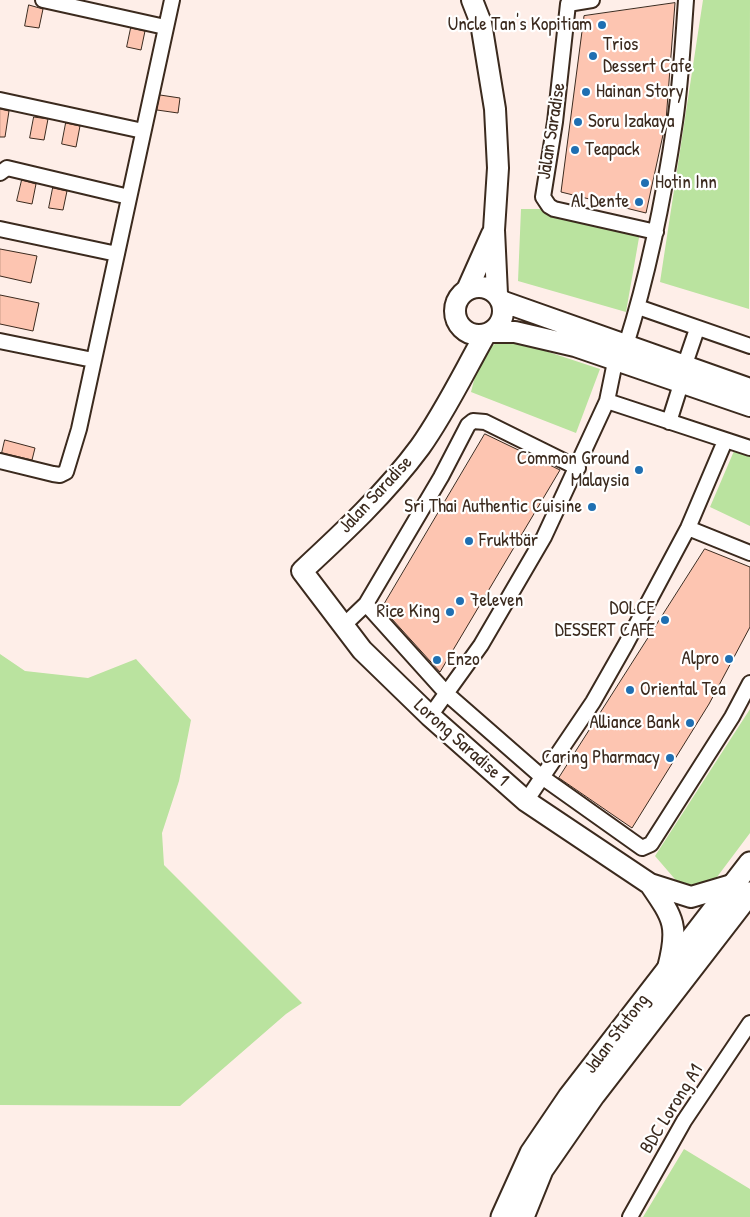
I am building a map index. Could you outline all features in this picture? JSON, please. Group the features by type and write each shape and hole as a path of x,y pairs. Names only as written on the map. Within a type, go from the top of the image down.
{"main road":[{"name":"Jalan Stutong","path":"524,1217 542,1170 742,888 750,863"},
{"name":"Jalan Stutong","path":"502,1217 531,1153 569,1097 668,968 742,888"}],"street":[{"path":"43,0 165,27"},
{"path":"0,461 60,475 66,472 79,429 172,0"},
{"path":"472,0 481,22 495,109 498,168 494,230 499,298 503,315 500,322 488,333"},
{"path":"481,22 486,8 492,0"},
{"name":"Jalan Saradise","path":"592,0 567,2 555,122 543,197 549,206 554,209 656,232"},
{"path":"430,716 481,645 544,537 578,468 607,401 621,353 638,307 656,232 676,120 686,0"},
{"path":"0,100 143,131"},
{"path":"0,173 7,168 129,197"},
{"path":"0,230 117,254"},
{"path":"456,386 462,354 460,326 455,310 456,302 467,290 494,230"},
{"path":"467,290 483,287 499,298 621,353 682,375 750,406"},
{"path":"638,307 750,346"},
{"path":"460,326 473,334 515,332 574,346 621,353"},
{"path":"669,422 697,329"},
{"name":"Jalan Saradise","path":"302,571 392,482 429,433 488,333"},
{"path":"0,341 94,360"},
{"path":"682,375 750,389"},
{"path":"607,401 750,448"},
{"path":"343,626 366,604 436,485 468,425 473,421 485,422 578,468"},
{"path":"526,801 593,702 688,528 725,441"},
{"path":"688,528 750,553"},
{"name":"Lorong Saradise 1","path":"302,571 362,650 430,716 526,801 650,884"},
{"path":"366,604 447,694 542,777 638,847 648,847 732,717 750,683"},
{"path":"650,884 691,897 742,888"},
{"path":"650,884 671,918 675,932 668,968"},
{"name":"BDC Lorong A1","path":"630,1217 684,1121 750,1023"}],"green space":[{"path":"703,0 750,0 749,309 660,282"},
{"path":"521,209 547,209 640,232 626,312 518,281"},
{"path":"503,337 600,369 576,433 471,392 480,357"},
{"path":"737,444 750,454 750,526 710,507"},
{"path":"0,654 25,671 88,678 136,659 191,720 179,781 162,833 164,865 302,1003 286,1014 180,1106 0,1105"},
{"path":"750,709 750,833 717,877 699,888 680,885 655,856"},
{"path":"684,1149 750,1189 750,1217 643,1217"}],"building":[{"path":"675,3 666,121 646,213 561,192 584,16"},
{"path":"29,5 43,9 39,28 25,26"},
{"path":"131,28 145,31 141,50 127,47"},
{"path":"160,95 180,98 178,113 157,110"},
{"path":"0,109 9,111 5,137 0,137"},
{"path":"34,117 48,119 44,140 30,138"},
{"path":"66,123 80,126 76,147 62,144"},
{"path":"22,180 36,184 32,204 17,201"},
{"path":"53,188 67,191 63,210 49,208"},
{"path":"0,249 37,256 31,283 0,276"},
{"path":"0,295 39,303 33,331 0,324"},
{"name":"Fruktbär","path":"485,434 560,470 440,672 382,608"},
{"path":"5,440 35,448 32,460 2,453"},
{"path":"705,549 750,567 750,627 709,704 632,828 559,778"}],"place":[{"name":"Uncle Tan's Kopitiam","path":"602,25"},
{"name":"Trios Dessert Cafe","path":"593,56"},
{"name":"Hainan Story","path":"586,92"},
{"name":"Soru Izakaya","path":"578,122"},
{"name":"Teapack","path":"575,150"},
{"name":"Hotin Inn","path":"645,183"},
{"name":"Al Dente","path":"639,202"},
{"name":"Common Ground Malaysia","path":"639,470"},
{"name":"Sri Thai Authentic Cuisine","path":"592,507"},
{"name":"Fruktbär","path":"469,541"},
{"name":"7eleven","path":"460,601"},
{"name":"Rice King","path":"450,612"},
{"name":"DOLCE DESSERT CAFE","path":"665,620"},
{"name":"Alpro","path":"729,659"},
{"name":"Enzo","path":"437,660"},
{"name":"Oriental Tea","path":"630,690"},
{"name":"Alliance Bank","path":"690,723"},
{"name":"Caring Pharmacy","path":"670,758"}]}
